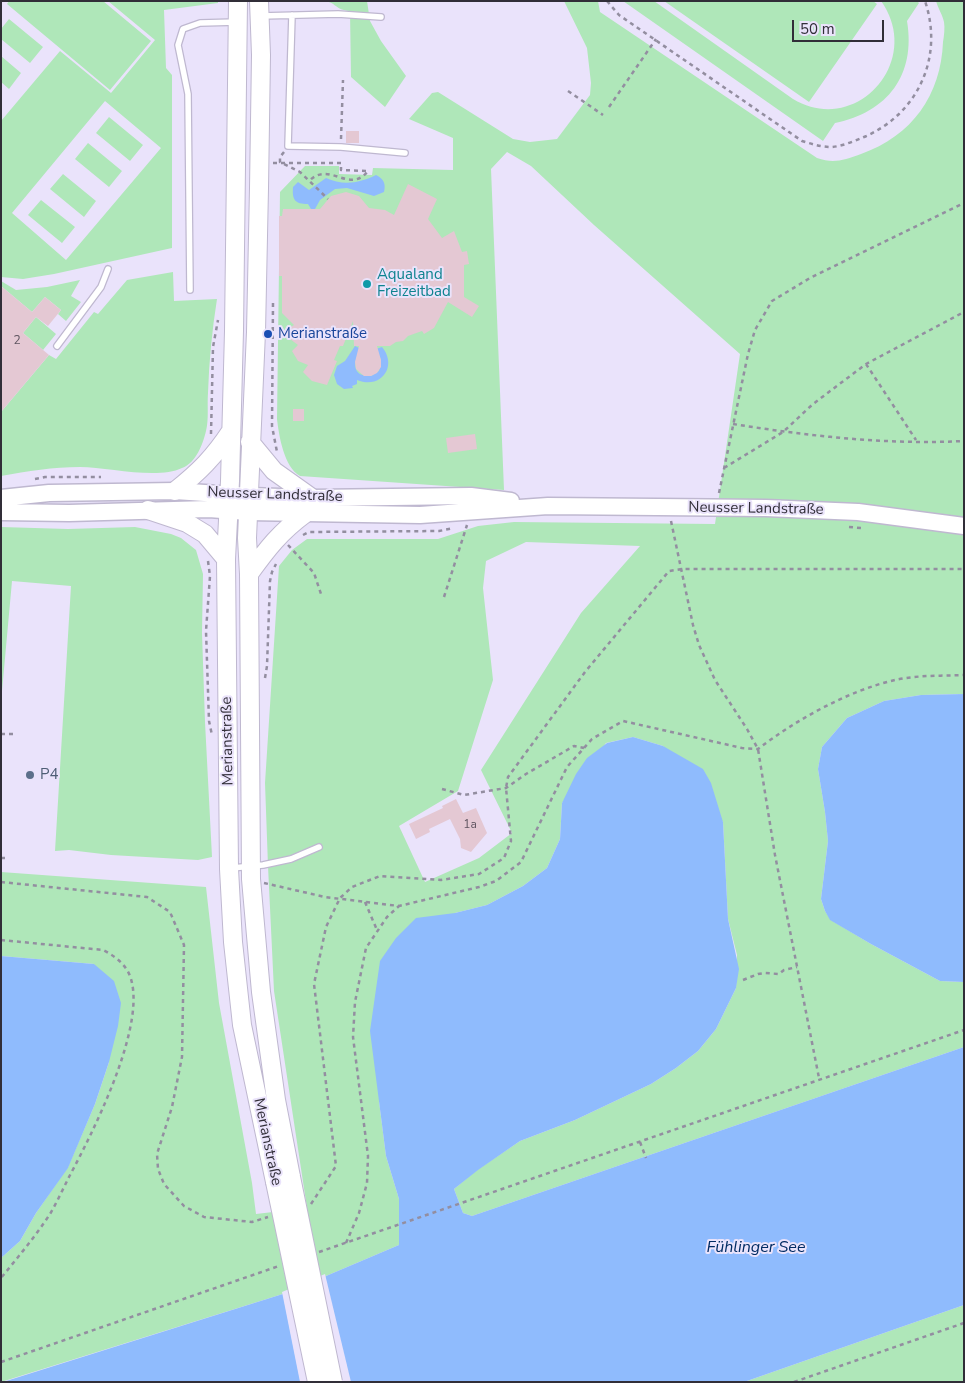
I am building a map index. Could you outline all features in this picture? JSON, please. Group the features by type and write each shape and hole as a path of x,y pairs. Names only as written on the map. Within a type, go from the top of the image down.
{"main road":[{"name":"Merianstraße","path":"238,1 234,331 226,559 229,868 233,942 242,1026 283,1180 332,1382"},
{"name":"Merianstraße","path":"259,8 256,322 248,504 251,880 260,992 276,1100 283,1180 317,1382"},
{"path":"175,491 200,471 218,450 231,430"},
{"path":"249,574 276,538 309,506 274,471 250,442"},
{"name":"Neusser Landstraße","path":"1,498 49,493 175,491 229,503 309,506 420,515 548,506 717,507 858,512 964,526"},
{"name":"Neusser Landstraße","path":"1,512 35,513 209,508 229,503"},
{"path":"148,510 187,523 205,534 226,559"}],"lane":[{"path":"259,8 292,15 338,14 381,17"},
{"path":"292,15 288,146 341,147 405,153"},
{"path":"190,290 188,94 178,45 183,29 200,22 238,22"},
{"path":"56,346 101,287 108,269"},
{"path":"229,868 263,865 291,859 319,847"}],"path":[{"path":"607,1 619,14 802,141 819,146 834,147 852,142 887,126 904,110 915,95 928,67 931,46 930,26 925,1"},
{"path":"609,107 656,39"},
{"path":"309,180 325,172 346,180 356,180 364,176 368,171 341,170 342,80"},
{"path":"568,91 603,115"},
{"path":"280,162 280,157 288,146"},
{"path":"280,162 341,163"},
{"path":"280,162 300,172 328,199"},
{"path":"717,507 748,354 755,330 772,301 810,278 964,203"},
{"path":"724,468 783,432 813,404 866,364 964,312"},
{"path":"210,438 214,347 219,313"},
{"path":"866,364 916,441"},
{"path":"733,424 783,432 849,439 964,441"},
{"path":"670,507 671,521 700,645 715,680 758,749 775,855 819,1079"},
{"path":"298,537 309,532 439,531 472,524"},
{"path":"444,597 467,525"},
{"path":"845,527 864,528"},
{"path":"294,541 290,546 314,573 322,594"},
{"path":"303,1207 312,1204 336,1166 314,984 326,927 340,898 352,887 380,876 441,880 479,874 504,858 511,841 506,788 508,777 585,672 669,571 682,569 964,569"},
{"path":"264,883 325,897 399,906 479,887 496,881 521,862 567,767 592,739 623,721 742,748 758,749 776,735 830,705 860,691 896,680 964,675"},
{"path":"1,734 14,734"},
{"path":"442,789 464,795 506,788 574,746 584,748"},
{"path":"1,882 148,897 170,912 184,945 182,1057 172,1108 157,1154 158,1169 164,1184 184,1206 204,1217 252,1222 269,1217"},
{"path":"365,902 377,930"},
{"path":"346,1242 359,1213 367,1183 368,1156 353,1037 355,1002 366,948 387,917 399,906"},
{"path":"1,940 103,950 114,956 124,966 132,983 133,1007 126,1049 94,1130 50,1213 1,1278"},
{"path":"743,980 758,974 779,974 784,970 797,967"},
{"path":"318,1252 964,1030"},
{"path":"640,1142 646,1158"},
{"path":"1,1362 281,1265"},
{"path":"794,1382 964,1323"}],"green space":[{"path":"9,1 103,1 151,41 110,90 7,4"},
{"path":"108,1 218,1 218,3 164,10 166,68 172,75 172,248 54,274 23,279 1,277 1,121 60,51 111,93 155,40","holes":["105,101 161,148 66,260 12,213"]},
{"path":"324,1 367,1 370,21 381,41 406,76 385,107 351,77 350,11"},
{"path":"564,1 598,1 600,12 817,158 829,161 839,160 861,154 879,146 909,125 930,96 937,79 941,61 944,24 936,1 964,1 964,694 921,695 884,701 847,718 822,747 818,769 828,841 821,899 825,911 831,920 940,981 964,982 964,1047 472,1216 463,1213 454,1189 477,1170 520,1141 575,1120 651,1084 698,1051 716,1029 736,988 737,955 728,919 723,822 663,746 633,737 606,743 562,803 560,839 547,868 523,886 487,905 455,913 379,1101 386,1156 399,1199 399,1245 286,1293 1,1382 1,1258 20,1241 36,1213 68,1167 95,1104 109,1062 94,964 1,956 1,872 206,887 219,1003 256,1214 307,1208 274,991 268,866 265,783 279,566 292,550 307,539 438,539 478,526 514,522 715,524 740,354 594,225 531,166 507,152 491,169 504,490 300,476 290,466 281,442 277,419 280,192 305,166 339,166 339,174 372,175 373,168 453,170 453,138 409,119 432,93 438,92 513,139 530,142 557,139 590,95 591,83 587,48","holes":["526,542 640,546 581,613 481,770 512,833 479,858 425,882 399,826 458,791 493,680 483,588 486,561"]},
{"path":"623,1 654,1 793,99 817,108 839,108 860,101 877,87 889,68 894,47 892,24 881,1 917,1 919,3 907,21 909,40 907,58 902,74 894,88 870,110 854,118 835,123 823,141"},
{"path":"664,1 873,1 877,4 809,102"},
{"path":"9,19 43,47 30,63 1,39 1,29"},
{"path":"1,56 21,73 9,89 1,82"},
{"path":"109,117 143,145 130,161 96,133"},
{"path":"88,143 122,171 109,187 75,159"},
{"path":"63,174 96,201 84,217 50,189"},
{"path":"41,200 75,227 62,243 28,215"},
{"path":"173,272 174,301 217,299 208,381 207,426 201,447 195,458 187,466 159,473 70,467 1,476 1,412 49,355 56,359 94,312 98,314 127,280"},
{"path":"80,280 71,296 81,302 66,321 58,314 61,310 45,297 32,312 1,286 1,281 16,290 47,287"},
{"path":"36,317 56,334 43,350 23,333"},
{"path":"1,527 68,529 135,527 171,534 181,538 196,550 203,574 202,633 212,857 198,860 111,855 69,850 55,851 71,586 12,581 1,702"},
{"path":"964,1305 964,1382 744,1382"}],"water":[{"path":"376,175 383,180 385,189 384,192 374,196 347,188 335,189 320,200 315,209 311,209 308,204 297,202 293,195 293,187 298,182 309,190 326,178 345,183 364,180"},
{"path":"355,346 361,349 355,363 360,374 371,376 379,371 381,360 376,349 382,347 387,354 387,368 380,379 373,382 357,380 357,384 352,386 353,388 344,389 337,384 334,375 337,366 345,361"},
{"path":"964,694 964,982 940,981 830,920 821,899 828,841 818,769 822,747 847,718 884,701 921,695"},
{"name":"Fühlinger See","path":"633,737 663,746 703,769 711,783 723,822 728,919 739,969 736,988 716,1029 698,1051 651,1084 575,1120 520,1141 454,1189 463,1213 472,1216 964,1047 964,1305 744,1382 3,1382 286,1293 399,1245 399,1199 386,1156 370,1031 380,961 396,938 416,918 455,913 487,905 523,886 547,868 560,839 562,803 576,774 587,758 607,743"},
{"path":"1,956 94,964 114,981 121,1003 118,1026 109,1062 95,1104 68,1168 36,1213 20,1241 1,1258"}],"pier":[{"path":"325,1274 351,1382 300,1382 282,1292"}],"building":[{"path":"346,131 359,131 359,143 346,143"},
{"name":"Aqualand Freizeitbad","path":"408,184 437,199 428,219 442,238 454,231 462,252 467,251 469,264 464,265 464,297 479,306 472,317 448,302 434,328 424,334 422,331 408,336 403,341 396,342 390,346 377,346 381,367 377,373 371,376 364,376 356,369 355,362 359,346 354,346 353,321 343,346 340,346 334,360 337,361 327,385 312,381 303,372 308,365 298,361 292,351 298,345 290,339 286,330 294,325 282,313 282,276 279,276 279,216 282,216 283,209 320,209 331,196 346,192 359,196 369,208 385,210 394,215"},
{"path":"1,286 32,312 45,297 61,310 48,326 36,317 23,333 49,355 1,412"},
{"path":"293,409 304,409 304,421 293,421"},
{"path":"475,434 477,449 448,453 446,438"},
{"path":"456,799 463,813 476,808 487,833 471,852 461,848 460,839 450,819 429,829 430,832 416,839 409,824 443,808 442,806"}],"place":[{"name":"Aqualand Freizeitbad","path":"367,284"},
{"name":"Merianstraße","path":"268,334"},
{"name":"P4","path":"30,775"}]}
